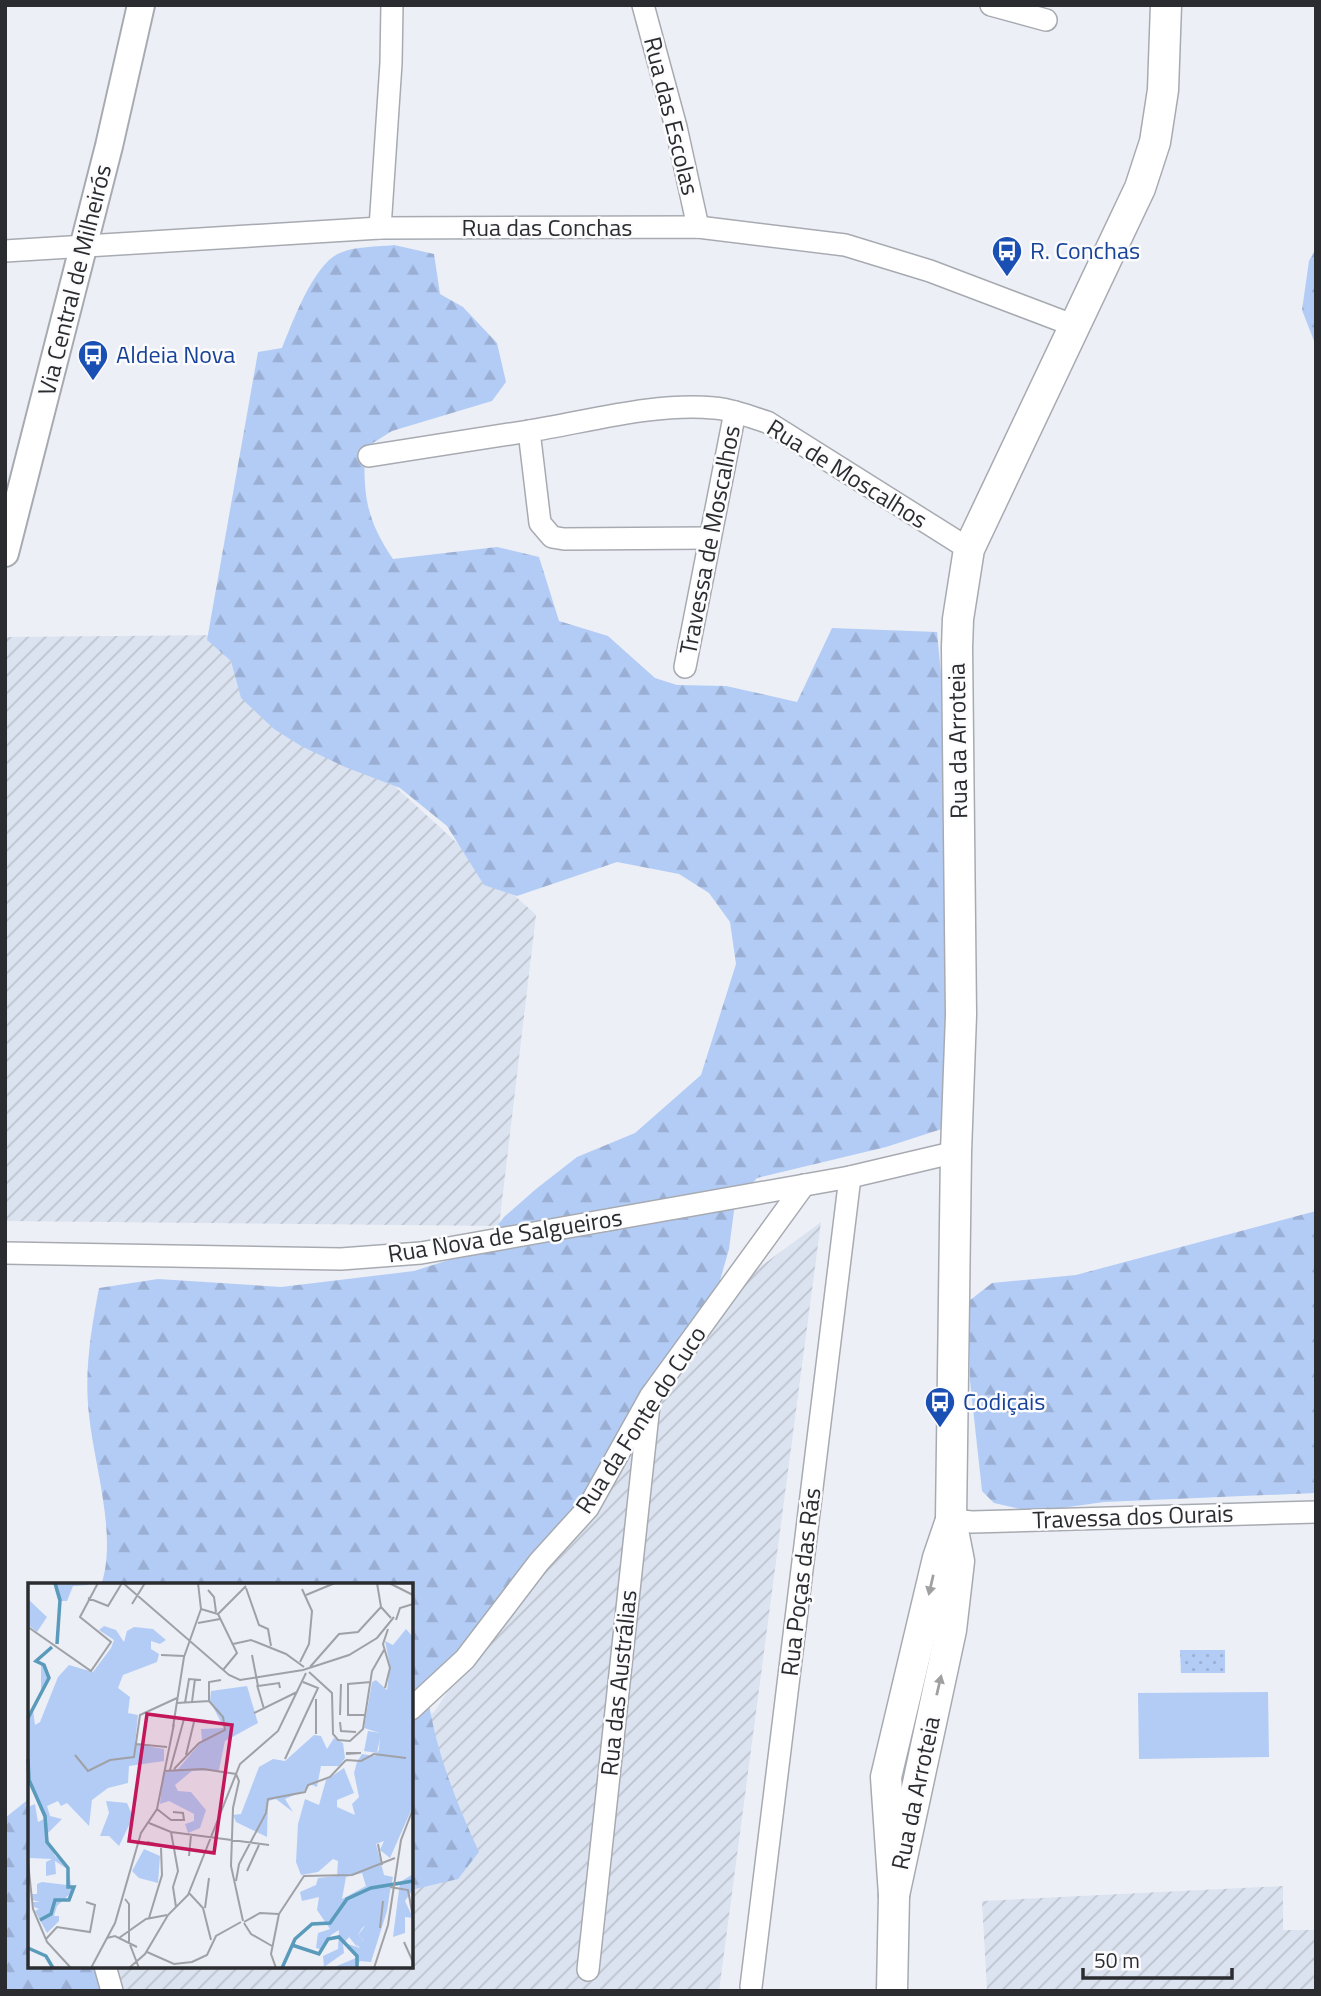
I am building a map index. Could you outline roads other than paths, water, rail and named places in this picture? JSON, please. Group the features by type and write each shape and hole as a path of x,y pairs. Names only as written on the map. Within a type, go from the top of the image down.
{"main road":[{"name":"Rua da Arroteia","path":"892,1991 894,1895 951,1630 960,1561 951,1520 956,1152 961,1015 958,619 969,549 1140,188 1156,142 1163,90 1166,5"}],"street":[{"name":"Via Central de Milheirós","path":"5,553 83,248 141,5"},
{"path":"380,228 391,63 392,5"},
{"name":"Rua das Escolas","path":"643,5 676,127 698,227"},
{"path":"991,5 1046,20"},
{"name":"Rua das Conchas","path":"5,251 380,228 698,227 845,245 930,271 1075,326"},
{"name":"Rua de Moscalhos","path":"369,456 671,409 716,408 766,422 969,549"},
{"name":"Travessa de Moscalhos","path":"685,667 735,412"},
{"path":"529,431 540,523 552,537 709,538"},
{"name":"Rua Nova de Salgueiros","path":"5,1253 341,1259 421,1254 850,1177 956,1152"},
{"name":"Rua Poças das Rás","path":"751,1987 850,1177"},
{"name":"Rua da Fonte do Cuco","path":"413,1707 465,1659 539,1562 588,1508 650,1397 804,1185"},
{"name":"Rua das Austrálias","path":"588,1970 650,1397"},
{"name":"Travessa dos Ourais","path":"951,1520 972,1522 1316,1512"},
{"path":"106,1968 112,1991"}],"place":[{"name":"R. Conchas","path":"1007,278"},
{"name":"Aldeia Nova","path":"93,382"},
{"name":"Codiçais","path":"940,1429"}]}
